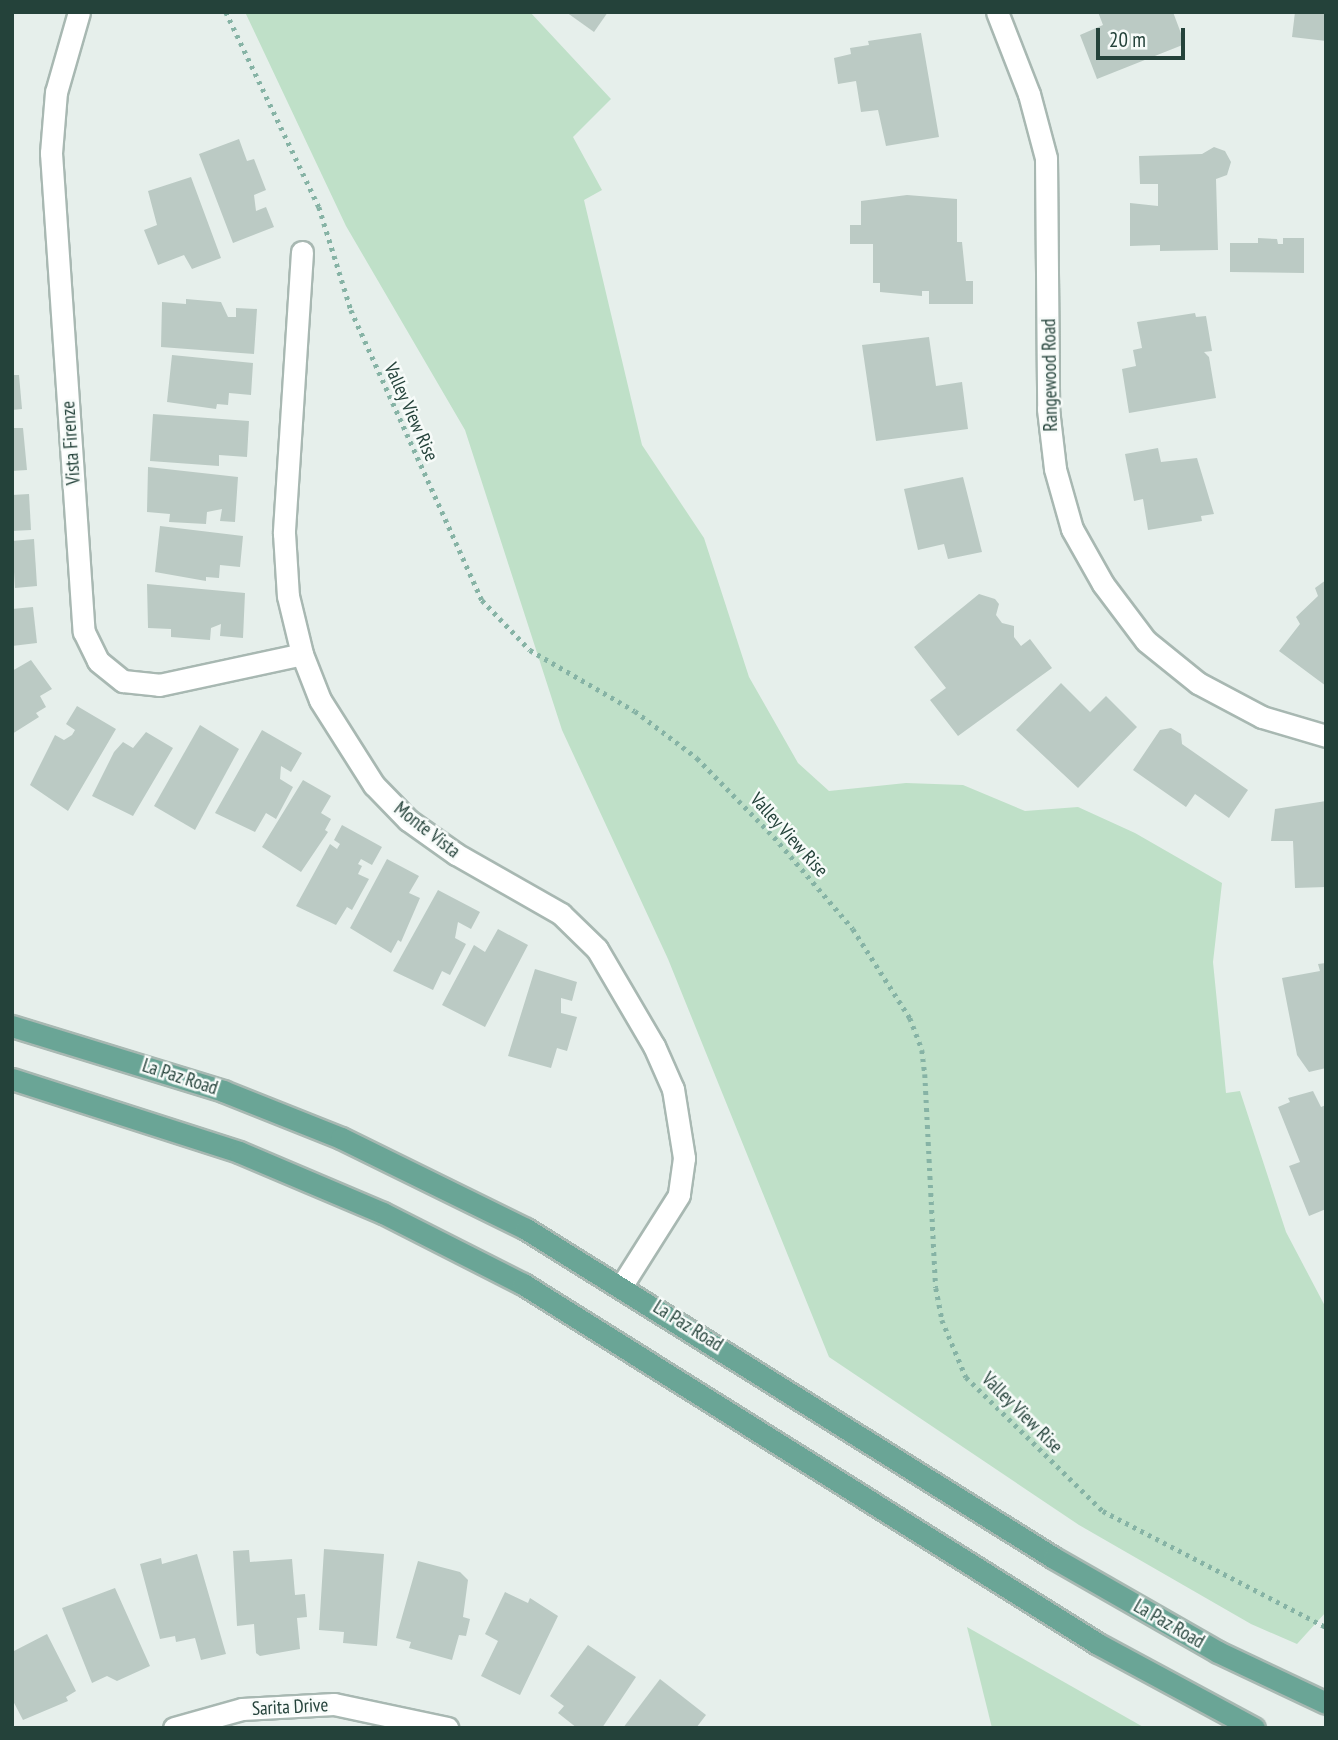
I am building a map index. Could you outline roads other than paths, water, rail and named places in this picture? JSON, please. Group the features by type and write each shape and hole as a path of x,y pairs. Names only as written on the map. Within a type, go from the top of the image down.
{"main road":[{"name":"La Paz Road","path":"12,1026 223,1091 341,1138 526,1229 622,1285 1054,1558 1218,1652 1326,1703"},
{"path":"12,1079 239,1152 383,1213 512,1278 1098,1644 1254,1728"}],"street":[{"name":"Vista Firenze","path":"79,12 56,92 51,153 84,632 98,661 123,681 159,685 302,654"},
{"name":"Rangewood Road","path":"998,12 1029,94 1046,158 1048,409 1055,469 1072,529 1103,584 1139,631 1177,666 1198,683 1262,718 1326,736"},
{"name":"Monte Vista","path":"302,252 284,533 288,596 302,654 326,711 374,785 408,820 456,854 561,914 597,950 654,1046 673,1088 684,1158 678,1195 622,1285"},
{"name":"Sarita Drive","path":"174,1728 242,1709 334,1704 447,1728"}]}
